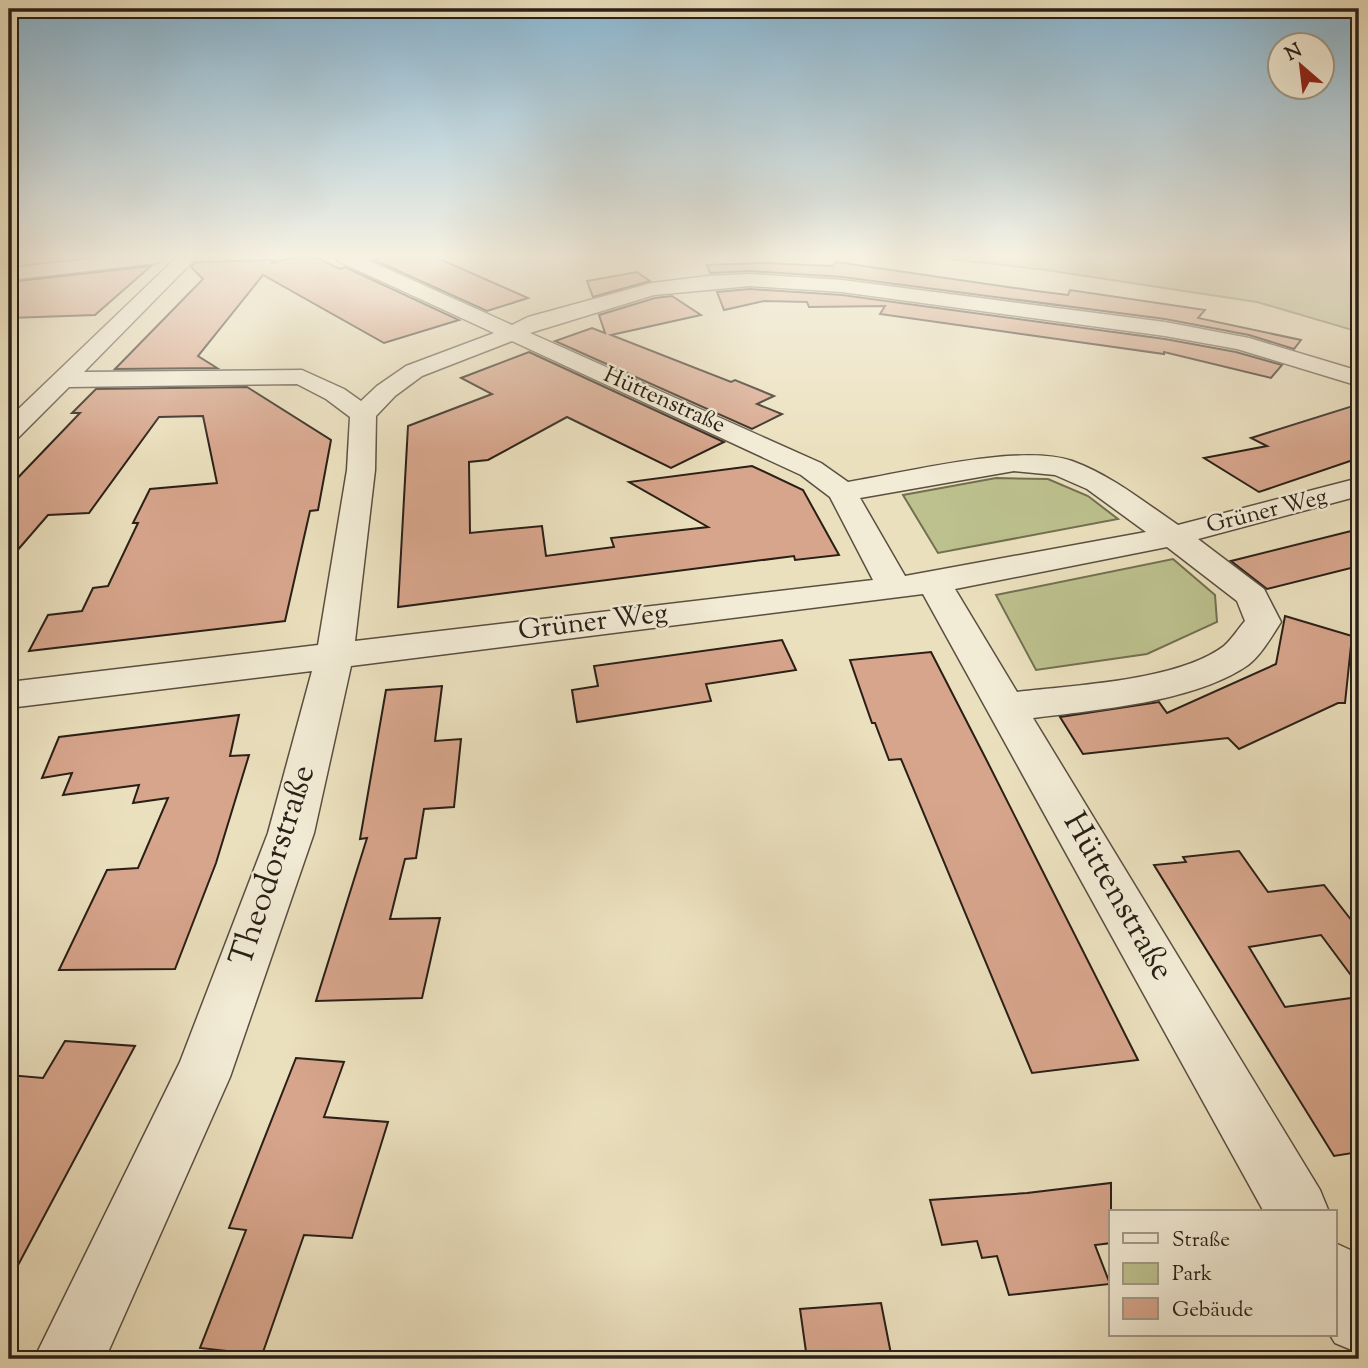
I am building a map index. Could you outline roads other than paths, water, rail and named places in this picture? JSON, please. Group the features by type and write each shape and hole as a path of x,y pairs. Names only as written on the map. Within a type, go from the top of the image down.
{"street":[{"path":"9,432 123,321"},
{"name":"Hüttenstraße","path":"485,321 776,451 811,469 842,492 1008,707 1297,1210"},
{"path":"62,380 302,377 335,394 386,391 414,371 482,347 543,321"},
{"path":"1101,321 1241,343 1359,379"},
{"path":"376,373 414,371"},
{"name":"Theodorstraße","path":"69,1359 202,1077 291,834 335,654 361,471 357,394"},
{"name":"Grüner Weg","path":"842,492 1014,463 1061,467 1097,483 1174,536 1252,596 1263,622 1236,655 1193,675 1098,696 1008,707"},
{"name":"Grüner Weg","path":"9,695 914,585 1174,536 1359,487"},
{"path":"1336,1278 1359,1319"}]}
